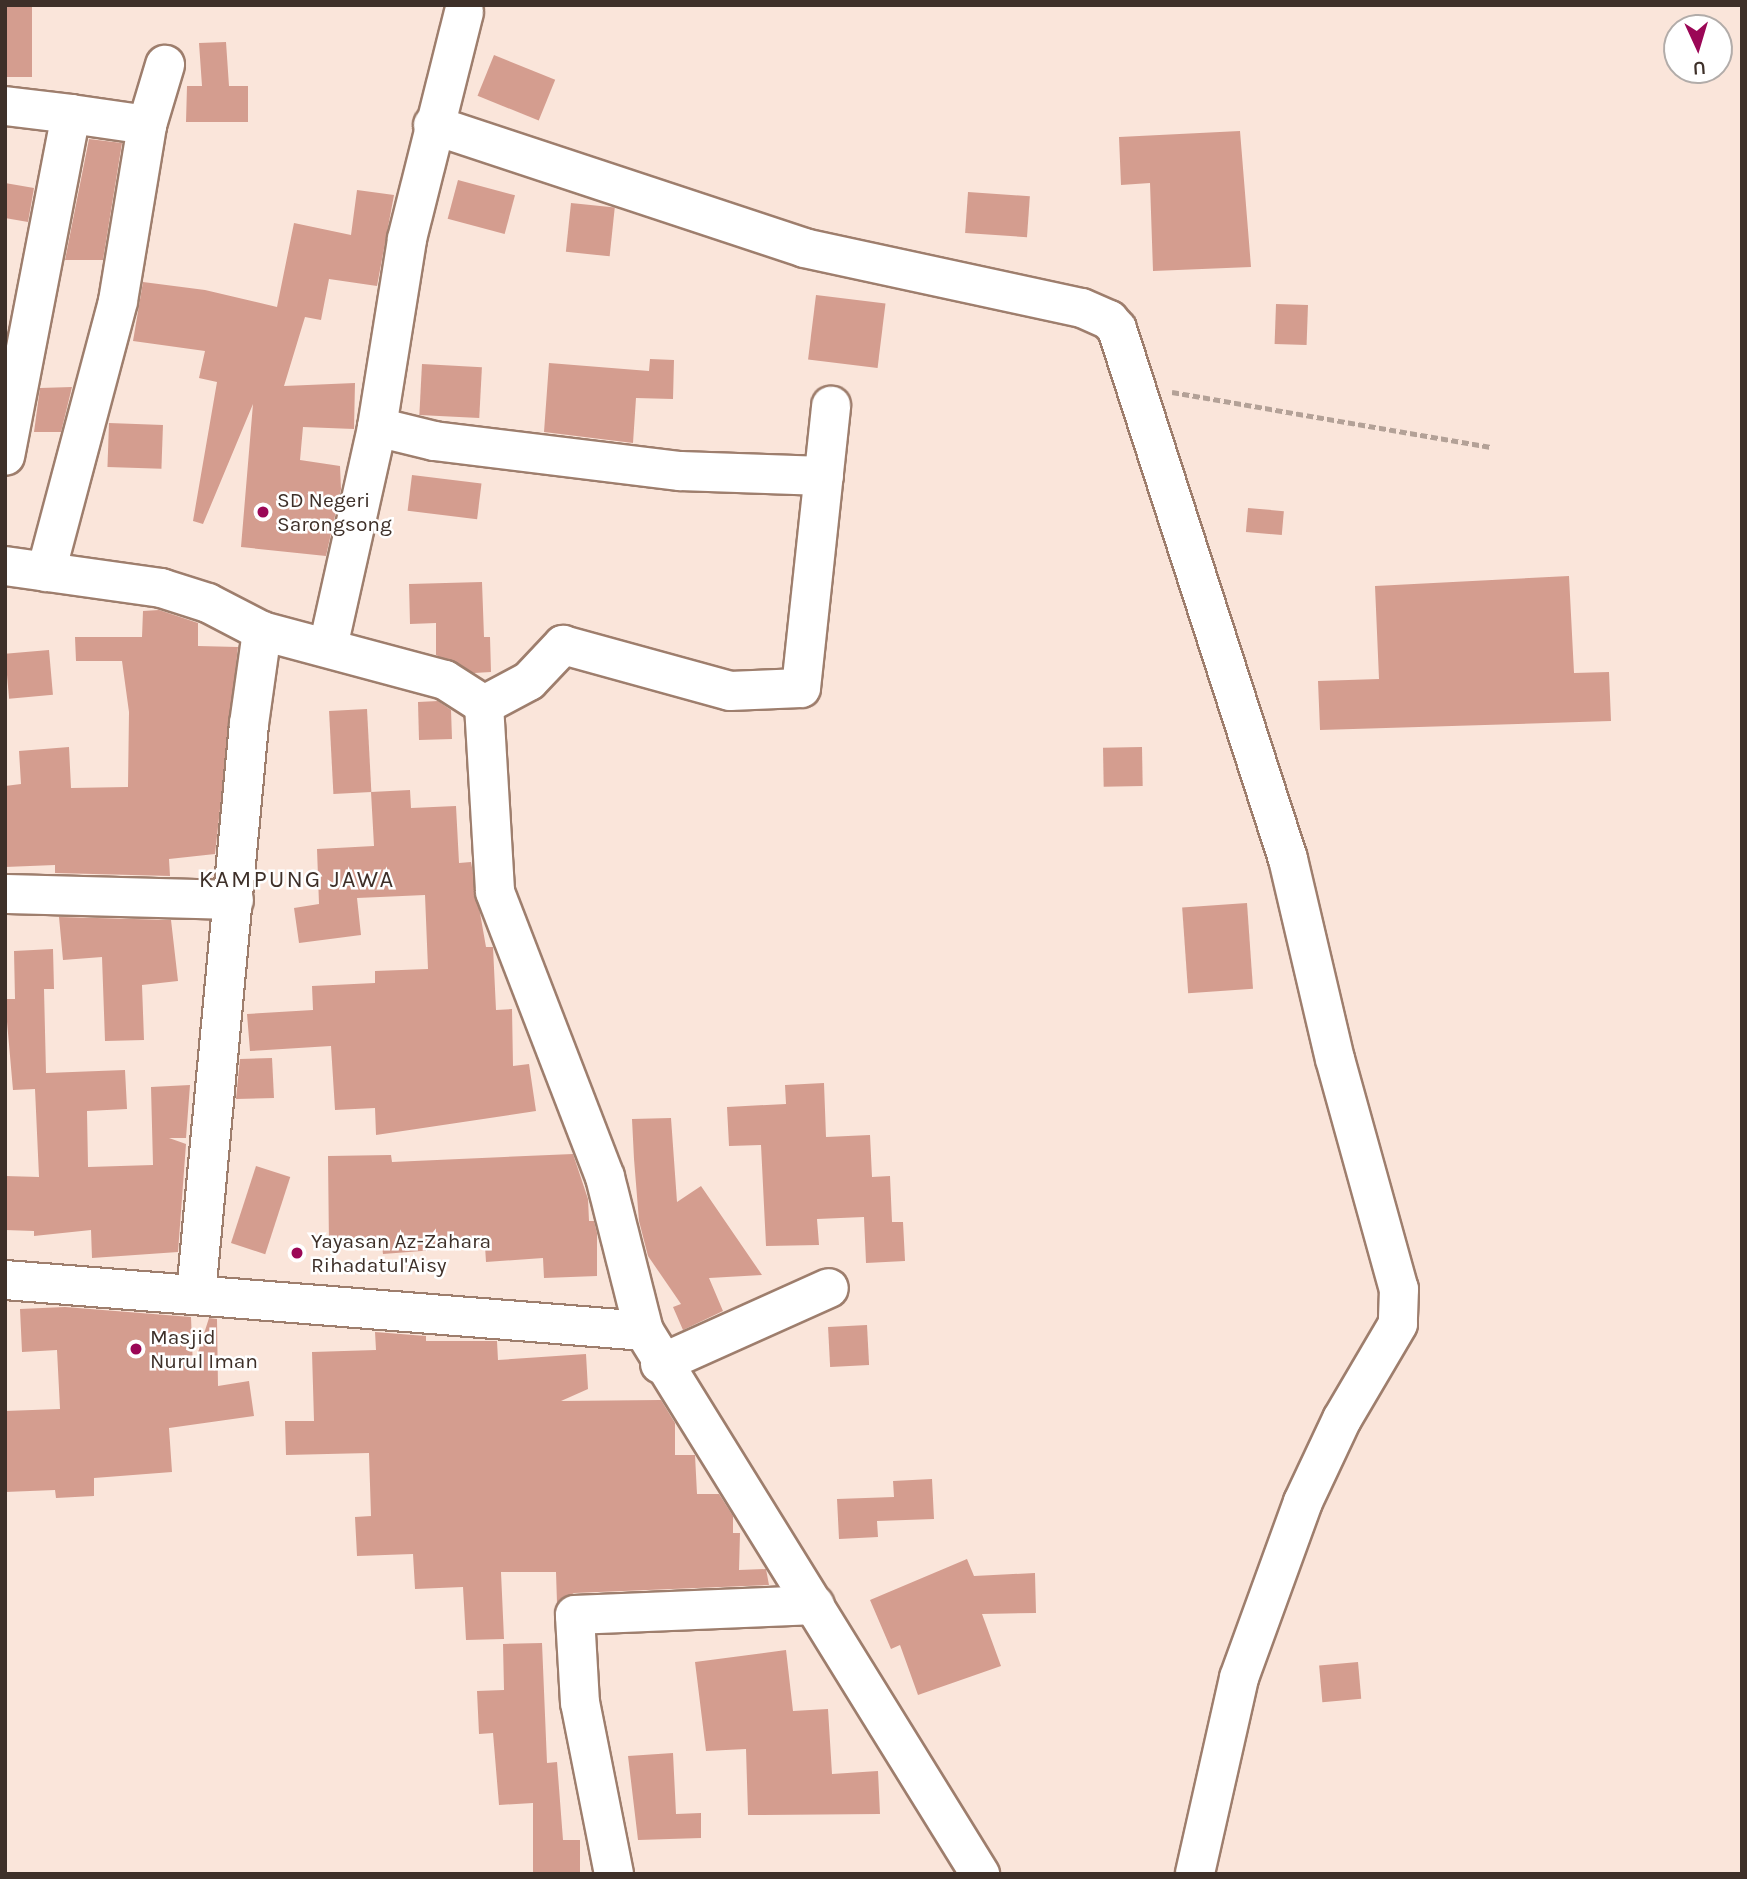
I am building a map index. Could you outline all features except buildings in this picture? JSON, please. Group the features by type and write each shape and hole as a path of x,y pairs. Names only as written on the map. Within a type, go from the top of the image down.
{"street":[{"path":"328,647 377,427 407,239 458,8"},
{"path":"47,572 118,301 148,125 164,65"},
{"path":"5,106 148,125"},
{"path":"5,456 71,114"},
{"path":"433,125 804,248 1082,308 1109,320 1116,329 1137,386 1288,859 1335,1059 1399,1289 1398,1324 1342,1419 1303,1502 1239,1678 1195,1874"},
{"path":"484,705 529,681 563,645 730,691 801,688 831,406"},
{"path":"377,427 433,441 680,471 824,476"},
{"path":"5,566 161,588 208,603 262,631 444,680 484,705"},
{"path":"196,1294 262,631"},
{"path":"484,705 495,892 605,1177 652,1347 980,1874"},
{"path":"5,894 234,901"},
{"path":"5,1280 196,1294 652,1347 829,1288"},
{"path":"614,1874 580,1703 575,1615 815,1605"}],"path":[{"path":"1137,386 1492,447"}],"place":[{"name":"SD Negeri Sarongsong","path":"263,512"},
{"name":"Yayasan Az-Zahara Rihadatul'Aisy","path":"297,1253"},
{"name":"Masjid Nurul Iman","path":"136,1349"}],"district":[{"name":"KAMPUNG JAWA","path":"297,880"}]}
